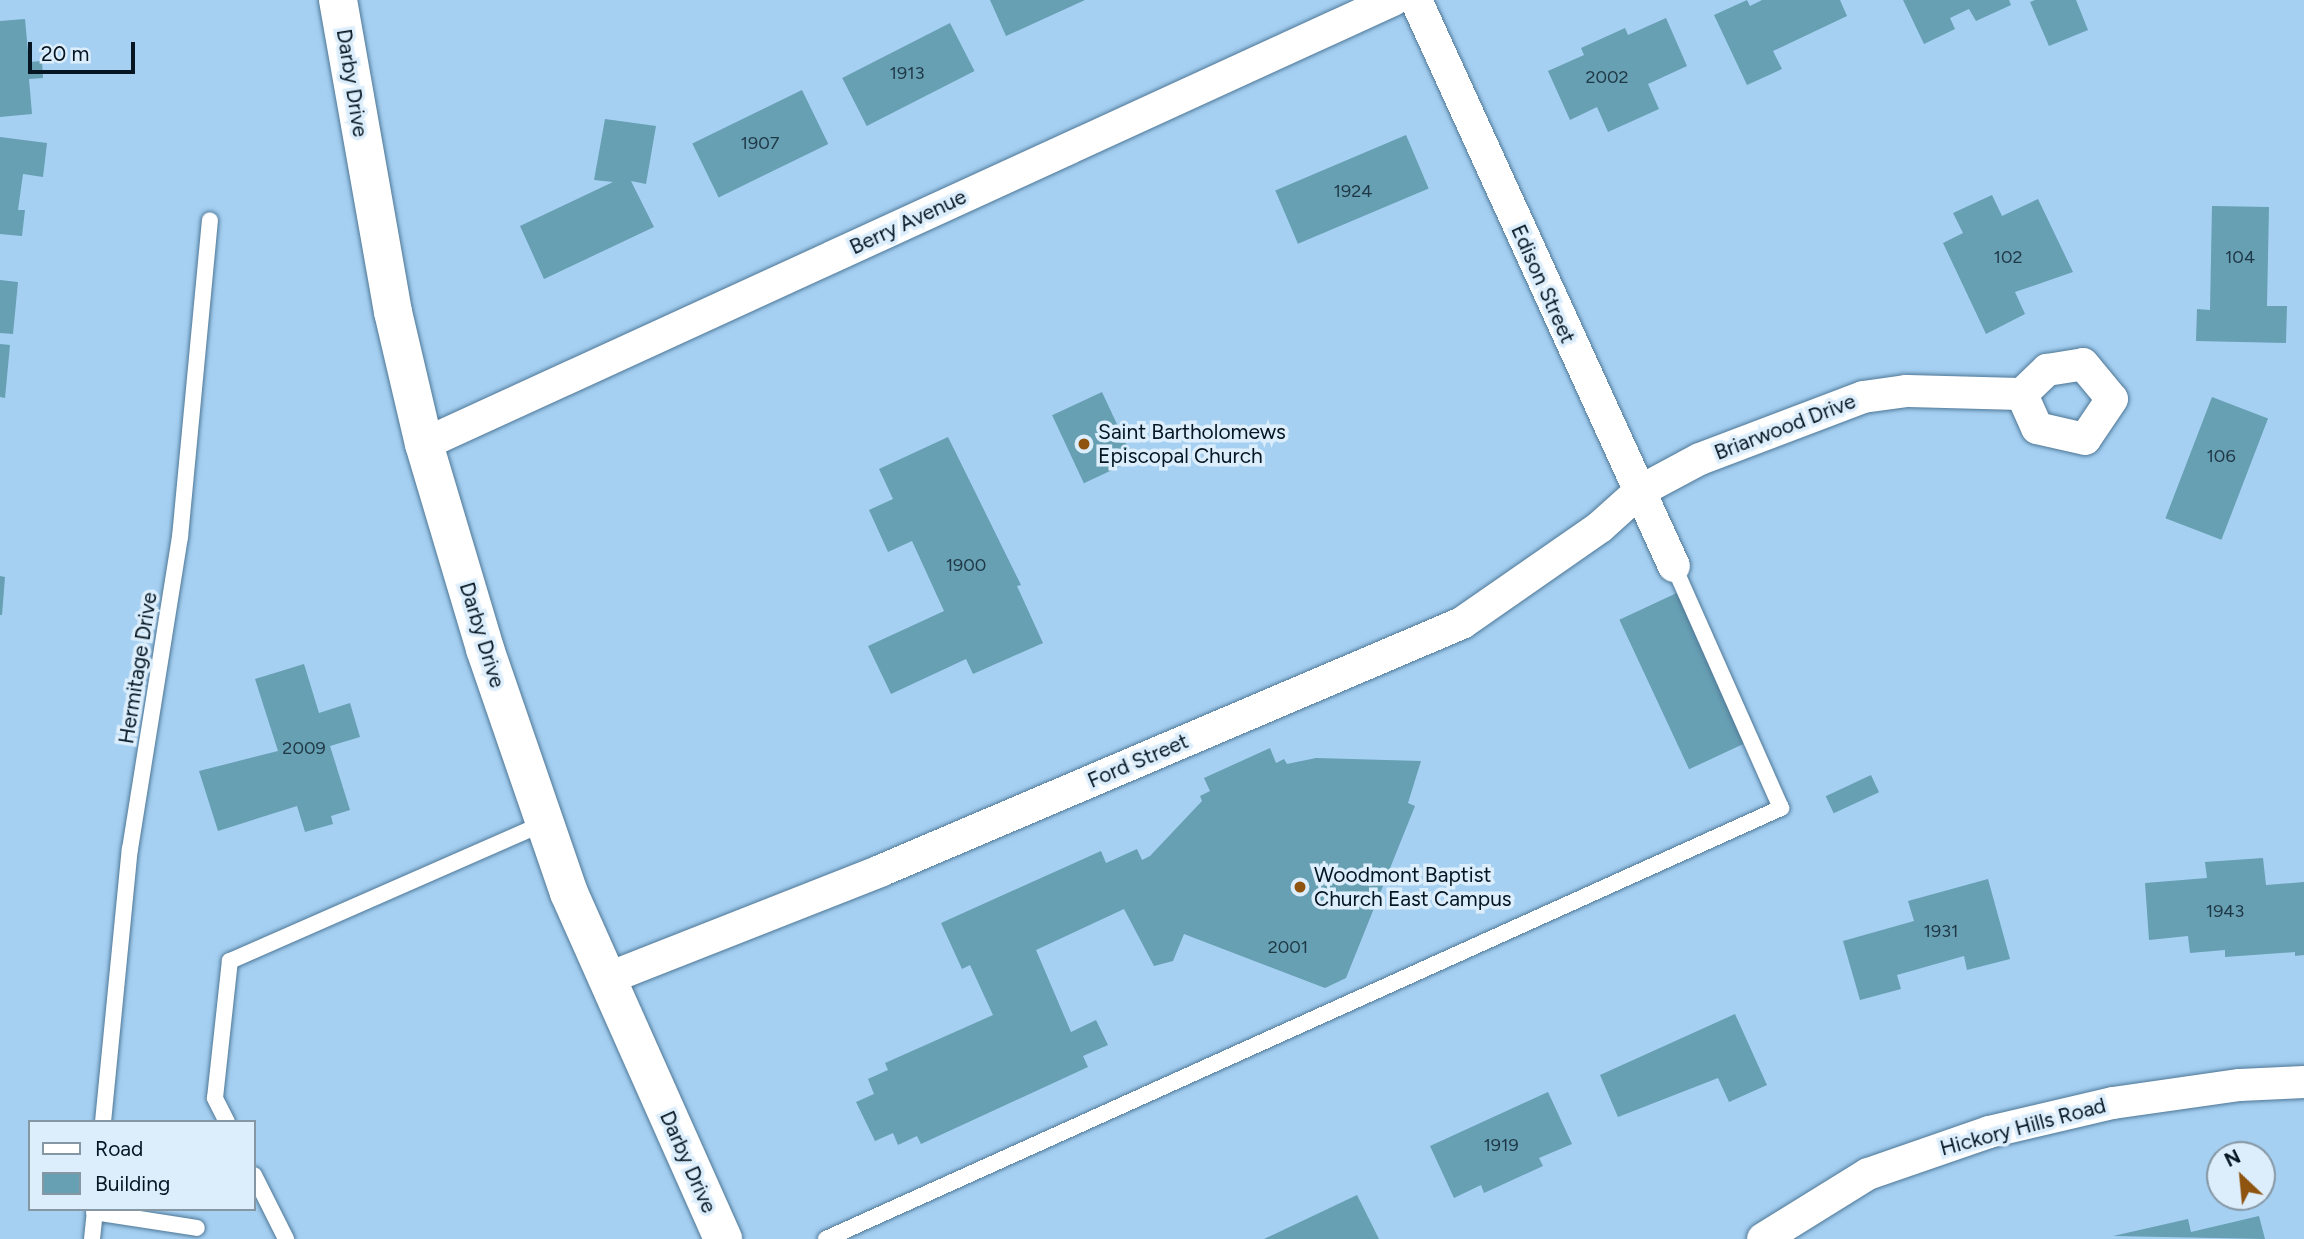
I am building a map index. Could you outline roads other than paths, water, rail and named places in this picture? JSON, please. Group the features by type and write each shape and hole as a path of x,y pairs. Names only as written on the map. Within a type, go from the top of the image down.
{"main road":[{"name":"Darby Drive","path":"338,0 393,312 424,444 485,649 545,823 606,979 723,1239"}],"street":[{"name":"Berry Avenue","path":"424,444 1393,0"},
{"name":"Edison Street","path":"1416,0 1674,566"},
{"name":"Briarwood Drive","path":"1640,491 1712,454 1863,397 1906,391 2022,394"},
{"name":"Ford Street","path":"606,979 880,871 1462,623 1600,527 1640,491"},
{"name":"Hickory Hills Road","path":"1763,1239 1868,1174 1989,1132 2113,1103 2240,1085 2304,1082"}],"lane":[{"name":"Hermitage Drive","path":"103,1120 130,849 180,537 210,220"},
{"path":"826,1239 1781,808 1674,566"},
{"path":"226,1120 215,1098 230,961 545,823"},
{"path":"256,1179 286,1239"},
{"path":"92,1239 94,1211 197,1228"}],"place":[{"name":"Saint Bartholomews Episcopal Church","path":"1084,444"},
{"name":"Woodmont Baptist Church East Campus","path":"1300,887"}]}
